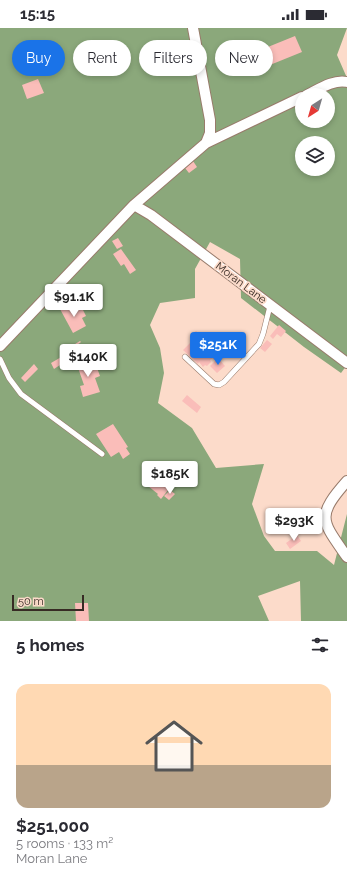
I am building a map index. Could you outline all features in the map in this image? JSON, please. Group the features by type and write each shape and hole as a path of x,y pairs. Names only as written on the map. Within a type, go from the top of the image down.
{"street":[{"path":"193,28 210,120 210,132 206,143"},
{"path":"322,88 332,83 342,81 347,82"},
{"path":"0,346 134,205 206,143 295,100"},
{"name":"Moran Lane","path":"134,205 151,215 347,363"},
{"path":"347,481 328,506 325,520 328,529 347,557"}],"lane":[{"path":"185,357 214,384 219,385 224,382 259,344 270,306"},
{"path":"0,359 9,378 21,394 102,454"}],"green space":[{"path":"0,28 347,28 337,55 347,78 347,365 341,373 304,347 241,298 240,259 210,242 195,269 195,298 160,303 150,325 160,348 164,373 158,403 192,428 216,468 264,464 252,504 264,536 275,551 317,551 334,565 347,514 347,621 301,621 300,581 258,596 269,621 0,621"}],"building":[{"path":"295,36 302,52 273,64 273,45"},
{"path":"38,79 44,93 27,99 22,85"},
{"path":"193,161 197,167 189,173 185,168"},
{"path":"118,238 123,246 117,249 112,241"},
{"path":"121,249 136,270 130,274 124,264 121,266 113,254"},
{"path":"75,305 78,310 82,308 86,316 82,318 86,326 73,333 60,309 67,306 68,309"},
{"path":"279,325 286,331 281,337 277,334 273,339 270,336"},
{"path":"196,331 203,338 207,333 218,346 213,351 217,357 214,360 213,358 210,360 211,362 207,366 205,365 203,367 199,362 198,364 183,350 193,340 190,337"},
{"path":"267,340 272,344 265,352 260,348"},
{"path":"80,341 81,342 77,345 82,353 73,358 67,349"},
{"path":"63,356 66,361 54,369 51,363"},
{"path":"87,358 90,367 96,365 100,376 95,378 100,392 83,397 80,386 84,385 76,362"},
{"path":"218,358 225,366 217,373 210,366"},
{"path":"34,364 38,369 25,382 21,378"},
{"path":"187,395 201,407 197,413 182,401"},
{"path":"113,424 128,447 126,448 130,454 123,459 119,452 111,457 96,434"},
{"path":"162,467 177,479 161,499 157,495 158,494 148,486"},
{"path":"170,490 175,494 169,500 164,496"},
{"path":"297,535 301,541 290,549 286,543"},
{"path":"75,603 88,603 89,621 76,621"}]}
